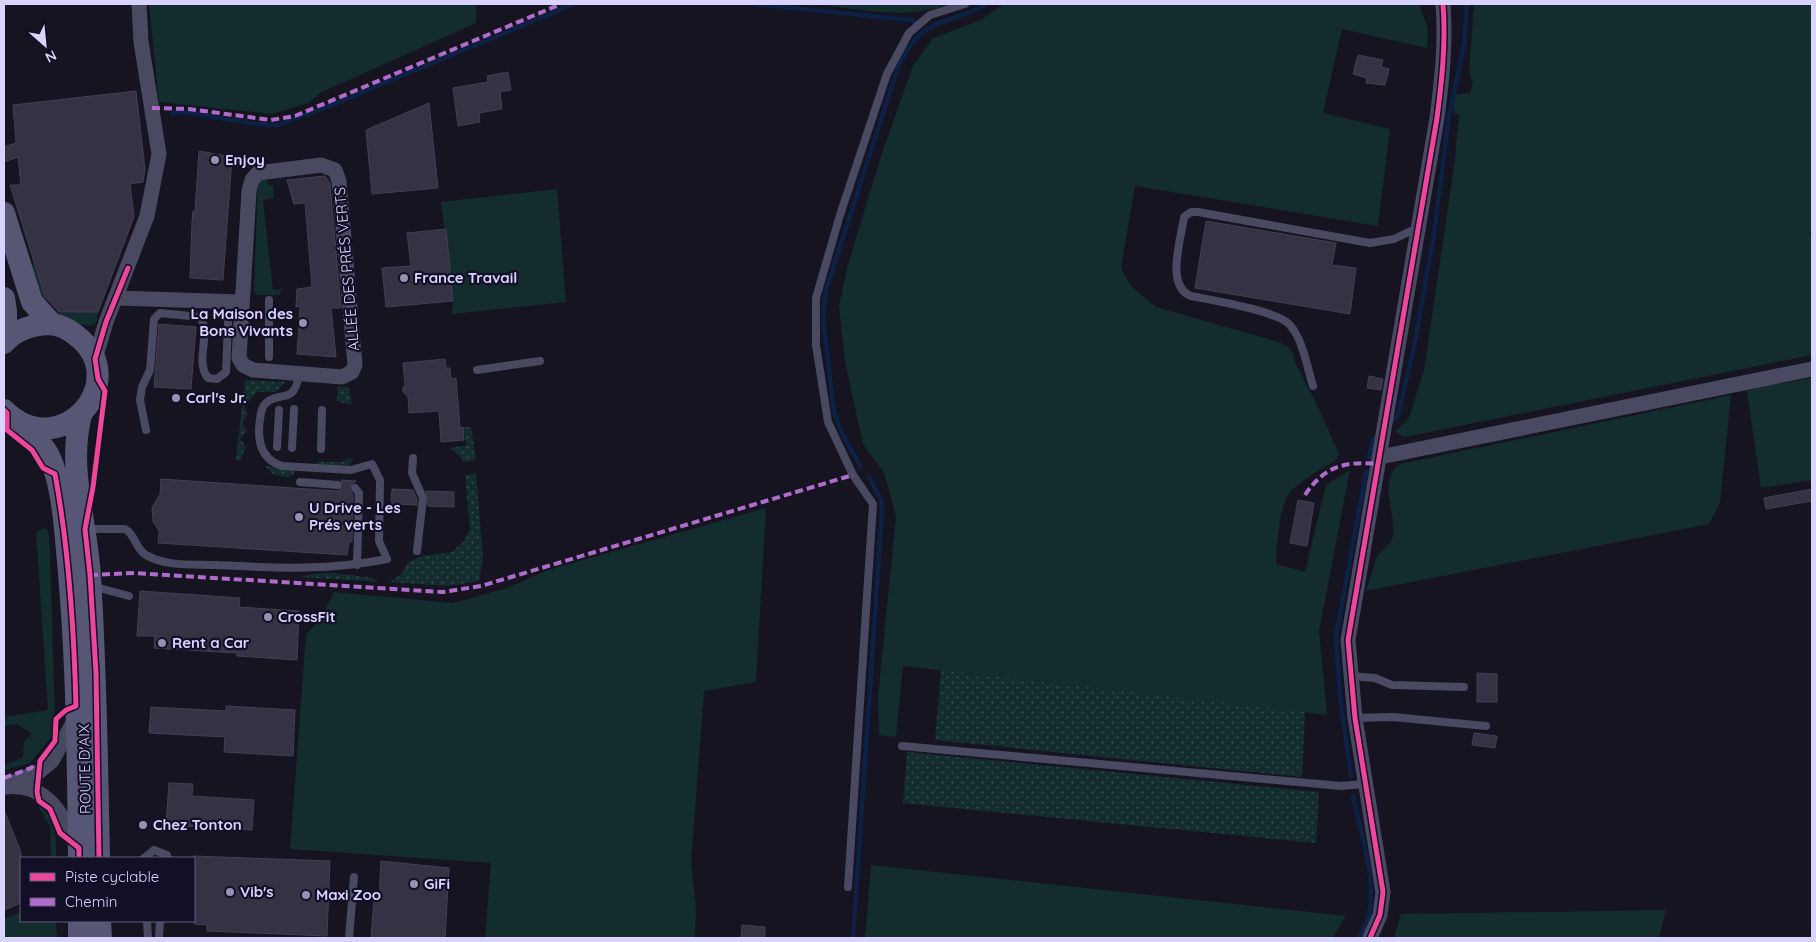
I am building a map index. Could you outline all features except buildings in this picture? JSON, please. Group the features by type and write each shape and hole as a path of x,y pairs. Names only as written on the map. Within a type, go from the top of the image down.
{"main road":[{"path":"4,213 32,302 52,324"},
{"path":"4,298 6,311 5,342"},
{"path":"4,410 14,420 27,427 46,430 65,426 81,415 93,398 98,379 95,359 85,342 70,330 52,324 27,327 5,342"},
{"name":"ROUTE D'AIX","path":"81,415 76,435 75,458 91,586 96,673 99,857"},
{"name":"ROUTE D'AIX","path":"27,427 48,454 55,474 68,560 69,718 75,853"},
{"path":"79,922 79,938"},
{"path":"100,922 101,938"}],"street":[{"path":"95,359 116,298 148,216 159,154 141,42 139,4"},
{"path":"1370,938 1380,915 1383,892 1364,784 1350,676 1348,640 1380,457 1444,63 1445,32 1443,4"},
{"name":"ALLÉE DES PRÉS VERTS","path":"321,165 335,170 339,181 355,365 352,372 342,377 299,374 253,370 243,365 239,358 235,302 252,180 258,173 321,165"},
{"path":"116,298 235,302"},
{"path":"1380,457 1812,369"},
{"path":"4,787 40,771 52,760 69,718"},
{"path":"4,787 20,785 47,798 67,823 75,853"}],"lane":[{"path":"848,887 873,504 853,475 828,422 816,345 816,298 840,215 887,74 909,33 930,15 965,4"},
{"path":"1314,386 1295,332 1289,323 1269,314 1191,296 1183,293 1179,288 1175,276 1184,217 1191,212 1198,212 1370,243 1394,239 1418,228"},
{"path":"268,357 269,300"},
{"path":"146,430 140,400 142,387 150,370 154,319 160,313 200,316 204,324 203,369 208,378 217,379 226,372 235,302"},
{"path":"477,370 540,361"},
{"path":"85,530 125,528 129,530 137,547 146,555 168,563 302,570 357,565 387,558 379,541 380,480 372,464 351,470 282,466 272,463 263,453 257,436 261,409 265,403 294,392 299,374"},
{"path":"292,448 294,408"},
{"path":"277,447 279,410"},
{"path":"321,449 322,410"},
{"path":"413,458 412,473 422,498 417,552"},
{"path":"300,482 338,486"},
{"path":"355,488 359,493 357,565"},
{"path":"65,644 64,618 68,560"},
{"path":"91,586 129,596"},
{"path":"1350,676 1375,678 1392,685 1464,687"},
{"path":"1355,718 1393,717 1486,726"},
{"path":"67,753 69,718"},
{"path":"902,746 1321,784 1364,784"},
{"path":"67,806 67,823"},
{"path":"145,857 154,850 168,855 168,857"},
{"path":"349,938 354,877"},
{"path":"70,922 70,938"},
{"path":"148,922 148,938"},
{"path":"159,938 160,922"}],"green space":[{"path":"149,4 476,4 476,23 320,93 308,103 273,114 159,102"},
{"path":"817,4 948,4 933,9 900,13 866,11"},
{"path":"1003,4 1419,4 1428,29 1427,48 1342,29 1323,113 1390,129 1378,226 1135,186 1121,268 1131,286 1156,307 1272,340 1285,345 1292,351 1295,362 1339,454 1337,459 1302,482 1287,497 1279,526 1276,564 1305,572 1326,485 1350,470 1319,631 1327,715 903,666 896,737 879,735 878,697 896,516 884,473 863,444 845,362 839,306 848,265 882,153 913,66 933,38 981,20"},
{"path":"1474,4 1812,4 1812,232 1810,233 1812,245 1812,355 1405,437 1395,432 1409,418 1424,370 1454,167 1459,115 1453,112 1455,95 1470,93 1473,83 1469,72"},
{"path":"267,178 268,185 273,186 274,198 263,200 273,290 283,289 279,295 257,295 254,292 258,179"},
{"path":"557,189 566,302 452,314 453,301 441,202"},
{"path":"34,262 50,313 98,312 96,323 90,326 54,318 44,311 32,265"},
{"path":"1812,378 1812,480 1761,488 1747,391 1759,387"},
{"path":"245,380 286,382 276,392 257,392 244,407 248,414 242,423 247,431 240,439 246,446 240,461 236,460"},
{"path":"338,386 349,388 352,405 337,401"},
{"path":"1731,395 1720,503 1709,524 1366,591 1377,556 1390,543 1393,536 1388,488 1393,471 1400,464"},
{"path":"463,427 471,427 476,460 463,462 460,456 449,448 467,445"},
{"path":"349,458 352,460 349,467 316,465 317,462 342,462"},
{"path":"265,466 293,469 295,473 289,477 274,475"},
{"path":"476,473 483,558 479,581 450,586 389,582 402,574 407,563 422,556 452,552 464,541 470,529 465,475"},
{"path":"766,508 756,682 704,691 691,863 696,908 695,938 485,938 491,863 290,849 306,635 322,616 334,592 453,603 507,588 548,570"},
{"path":"45,528 48,530 50,551 55,722 53,735 30,763 5,770 4,766 23,757 24,741 32,734 17,724 4,726 4,717 48,710 36,532"},
{"path":"333,573 373,578 379,582 301,577"},
{"path":"941,670 1305,712 1302,777 935,740"},
{"path":"907,752 1319,792 1316,843 903,803"},
{"path":"39,802 52,822 56,842 56,857 51,857 50,826 39,808"},
{"path":"871,865 1346,916 1332,938 865,938"},
{"path":"1666,910 1659,938 1394,938 1401,914"},
{"path":"20,912 20,922 56,922 57,938 4,938 4,919"}],"waterway":[{"path":"173,113 182,112 257,124 278,125 322,109 574,4"},
{"path":"755,4 911,20 920,24"},
{"path":"861,467 844,437 834,413 823,317 826,290 899,64 912,44 924,31 987,4"},
{"path":"1393,421 1398,416 1415,342 1434,234 1449,116 1464,45 1467,4"},
{"path":"1369,457 1373,439 1377,435"},
{"path":"1351,776 1340,697 1336,637 1366,472"},
{"path":"853,938 882,512 881,500 869,477"},
{"path":"1353,796 1369,869 1371,889 1370,907 1366,924 1358,938"}],"marked path":[{"path":"152,108 189,109 271,120 295,116 561,4"},
{"path":"1305,495 1320,477 1337,467 1357,463 1380,464"},
{"path":"90,575 134,573 443,592 481,586 853,475"},
{"path":"4,778 31,768 40,761"}],"cycle path":[{"path":"1370,938 1380,915 1383,892 1355,718 1348,640 1437,118 1443,61 1443,4"},
{"path":"99,857 96,673 85,529 93,487 105,391 98,379 95,359 106,322 128,268"},
{"path":"4,410 7,413 7,430 32,450 43,468 55,474 60,503 70,589 76,706 66,710 56,719 55,741 40,761 37,792 39,801 50,809 60,833 79,848 79,857"}],"place":[{"name":"Enjoy","path":"215,160"},
{"name":"France Travail","path":"404,278"},
{"name":"La Maison des Bons Vivants","path":"303,323"},
{"name":"Carl's Jr.","path":"176,398"},
{"name":"U Drive - Les Prés verts","path":"299,517"},
{"name":"CrossFit","path":"268,617"},
{"name":"Rent a Car","path":"162,643"},
{"name":"Chez Tonton","path":"143,825"},
{"name":"GiFi","path":"414,884"},
{"name":"Vib's","path":"230,892"},
{"name":"Maxi Zoo","path":"306,895"}]}
